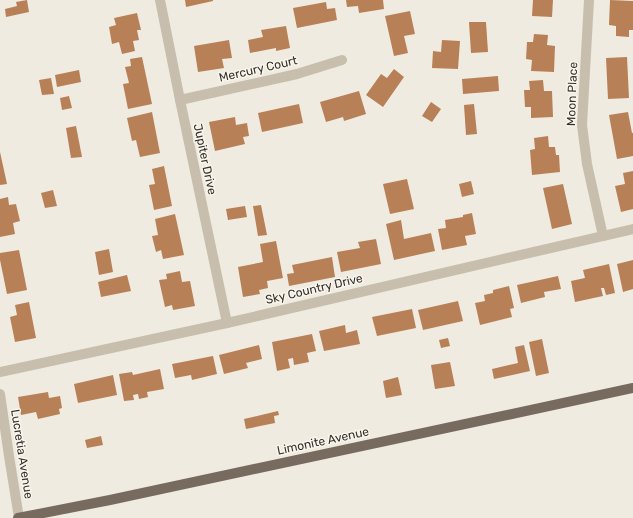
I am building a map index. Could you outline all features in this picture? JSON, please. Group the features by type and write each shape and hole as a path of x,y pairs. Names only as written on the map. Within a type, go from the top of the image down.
{"main road":[{"name":"Limonite Avenue","path":"18,518 118,499 633,388"}],"street":[{"name":"Jupiter Drive","path":"160,0 227,323"},
{"name":"Moon Place","path":"589,0 582,125 587,164 603,236"},
{"name":"Mercury Court","path":"180,100 297,74 342,60"},
{"name":"Sky Country Drive","path":"0,372 227,323 633,229"},
{"name":"Lucretia Avenue","path":"0,394 18,518"}],"building":[{"path":"27,0 29,12 6,17 5,9 17,6 16,2"},
{"path":"185,0 213,0 213,1 186,7"},
{"path":"346,0 383,0 384,9 359,13 358,6 347,7"},
{"path":"533,0 553,0 552,17 532,16"},
{"path":"610,0 633,1 633,30 629,30 629,37 616,36 616,26 609,25"},
{"path":"326,2 327,9 335,8 337,20 297,28 293,8"},
{"path":"410,11 415,34 404,36 408,53 394,56 385,16"},
{"path":"137,13 141,30 137,30 139,40 133,41 135,51 122,54 119,42 112,44 109,27 116,25 114,18"},
{"path":"469,22 486,22 488,52 471,53"},
{"path":"286,26 290,48 276,51 276,48 250,53 248,40 263,37 261,30"},
{"path":"534,34 548,35 547,45 555,46 554,72 531,71 532,60 526,59 527,42 533,42"},
{"path":"229,40 232,58 222,59 224,68 198,72 194,46"},
{"path":"442,40 460,41 458,69 432,68 433,51 441,52"},
{"path":"142,57 152,104 128,109 123,84 129,83 125,67 131,66 130,59"},
{"path":"627,57 629,98 608,99 606,58"},
{"path":"394,69 404,77 383,107 366,95 381,74 387,78"},
{"path":"79,70 81,82 57,87 55,75"},
{"path":"498,76 499,91 463,94 462,79"},
{"path":"51,78 54,94 42,95 39,80"},
{"path":"543,80 544,91 552,91 553,117 531,118 531,107 525,107 524,90 530,90 529,81"},
{"path":"359,91 366,114 344,121 343,117 326,122 320,102"},
{"path":"69,96 72,108 62,110 60,98"},
{"path":"431,102 441,109 432,122 422,116"},
{"path":"299,104 303,123 262,132 258,113"},
{"path":"474,104 477,134 466,135 464,105"},
{"path":"152,112 160,153 140,157 136,140 132,141 127,118"},
{"path":"628,112 633,133 633,156 617,159 609,115"},
{"path":"235,117 236,125 247,123 249,136 243,137 245,144 215,151 209,122"},
{"path":"76,126 82,157 71,158 66,128"},
{"path":"548,136 549,147 555,147 556,155 559,155 560,172 532,175 530,150 535,149 534,138"},
{"path":"0,152 7,184 0,185"},
{"path":"164,166 172,206 154,210 149,185 155,184 152,169"},
{"path":"633,171 633,209 621,212 615,186 625,184 623,173"},
{"path":"407,179 414,209 390,214 383,184"},
{"path":"471,181 474,194 462,197 459,184"},
{"path":"563,184 572,224 552,229 543,188"},
{"path":"53,190 57,206 45,208 41,193"},
{"path":"8,197 9,205 16,204 20,221 13,223 15,234 0,237 0,199"},
{"path":"261,205 267,235 258,236 253,206"},
{"path":"245,206 247,217 228,220 226,209"},
{"path":"472,213 476,234 465,236 467,245 442,250 438,229 446,228 445,220 463,217 463,215"},
{"path":"175,214 184,255 163,259 161,250 156,252 152,236 158,235 155,219"},
{"path":"401,220 404,239 431,233 435,251 394,260 386,224"},
{"path":"376,239 381,264 341,272 337,252 360,248 358,242"},
{"path":"276,241 283,278 267,281 268,288 259,290 260,294 243,297 238,267 263,262 260,244"},
{"path":"109,249 113,272 99,275 95,252"},
{"path":"19,250 27,290 7,294 0,253"},
{"path":"332,257 335,277 289,286 287,274 294,273 292,265"},
{"path":"633,260 633,289 623,292 617,264"},
{"path":"609,264 615,293 606,295 604,288 601,288 603,296 575,302 571,281 585,278 583,270"},
{"path":"180,271 182,282 190,281 195,306 173,310 172,305 165,307 159,280 167,279 166,274"},
{"path":"127,275 131,291 101,297 98,282"},
{"path":"558,276 561,289 544,292 545,297 521,303 517,285"},
{"path":"509,286 514,308 510,309 512,317 480,325 475,303 485,301 484,295 493,293 493,290"},
{"path":"458,301 463,321 423,330 418,310"},
{"path":"29,302 36,338 15,342 10,317 17,315 15,305"},
{"path":"412,309 416,328 377,336 372,317"},
{"path":"345,325 346,333 357,330 360,344 324,351 319,331"},
{"path":"312,334 316,351 307,353 309,362 294,365 293,358 288,359 290,368 277,371 272,342"},
{"path":"448,338 450,346 441,348 439,340"},
{"path":"542,339 549,373 536,376 529,342"},
{"path":"259,345 262,359 246,363 248,368 224,374 219,355"},
{"path":"524,345 530,371 494,379 492,369 518,363 515,347"},
{"path":"213,356 217,374 192,380 191,375 175,378 172,364"},
{"path":"450,362 455,386 435,389 431,365"},
{"path":"160,369 164,389 147,392 148,397 139,399 138,394 133,395 134,400 124,401 119,374 132,372 133,375"},
{"path":"113,375 117,395 78,403 74,384"},
{"path":"398,377 402,395 386,398 383,381"},
{"path":"48,392 49,398 60,396 62,408 59,409 60,414 38,419 36,412 21,415 18,397"},
{"path":"278,411 279,415 274,416 275,423 246,429 244,419"},
{"path":"101,436 103,445 87,448 85,440"}]}
